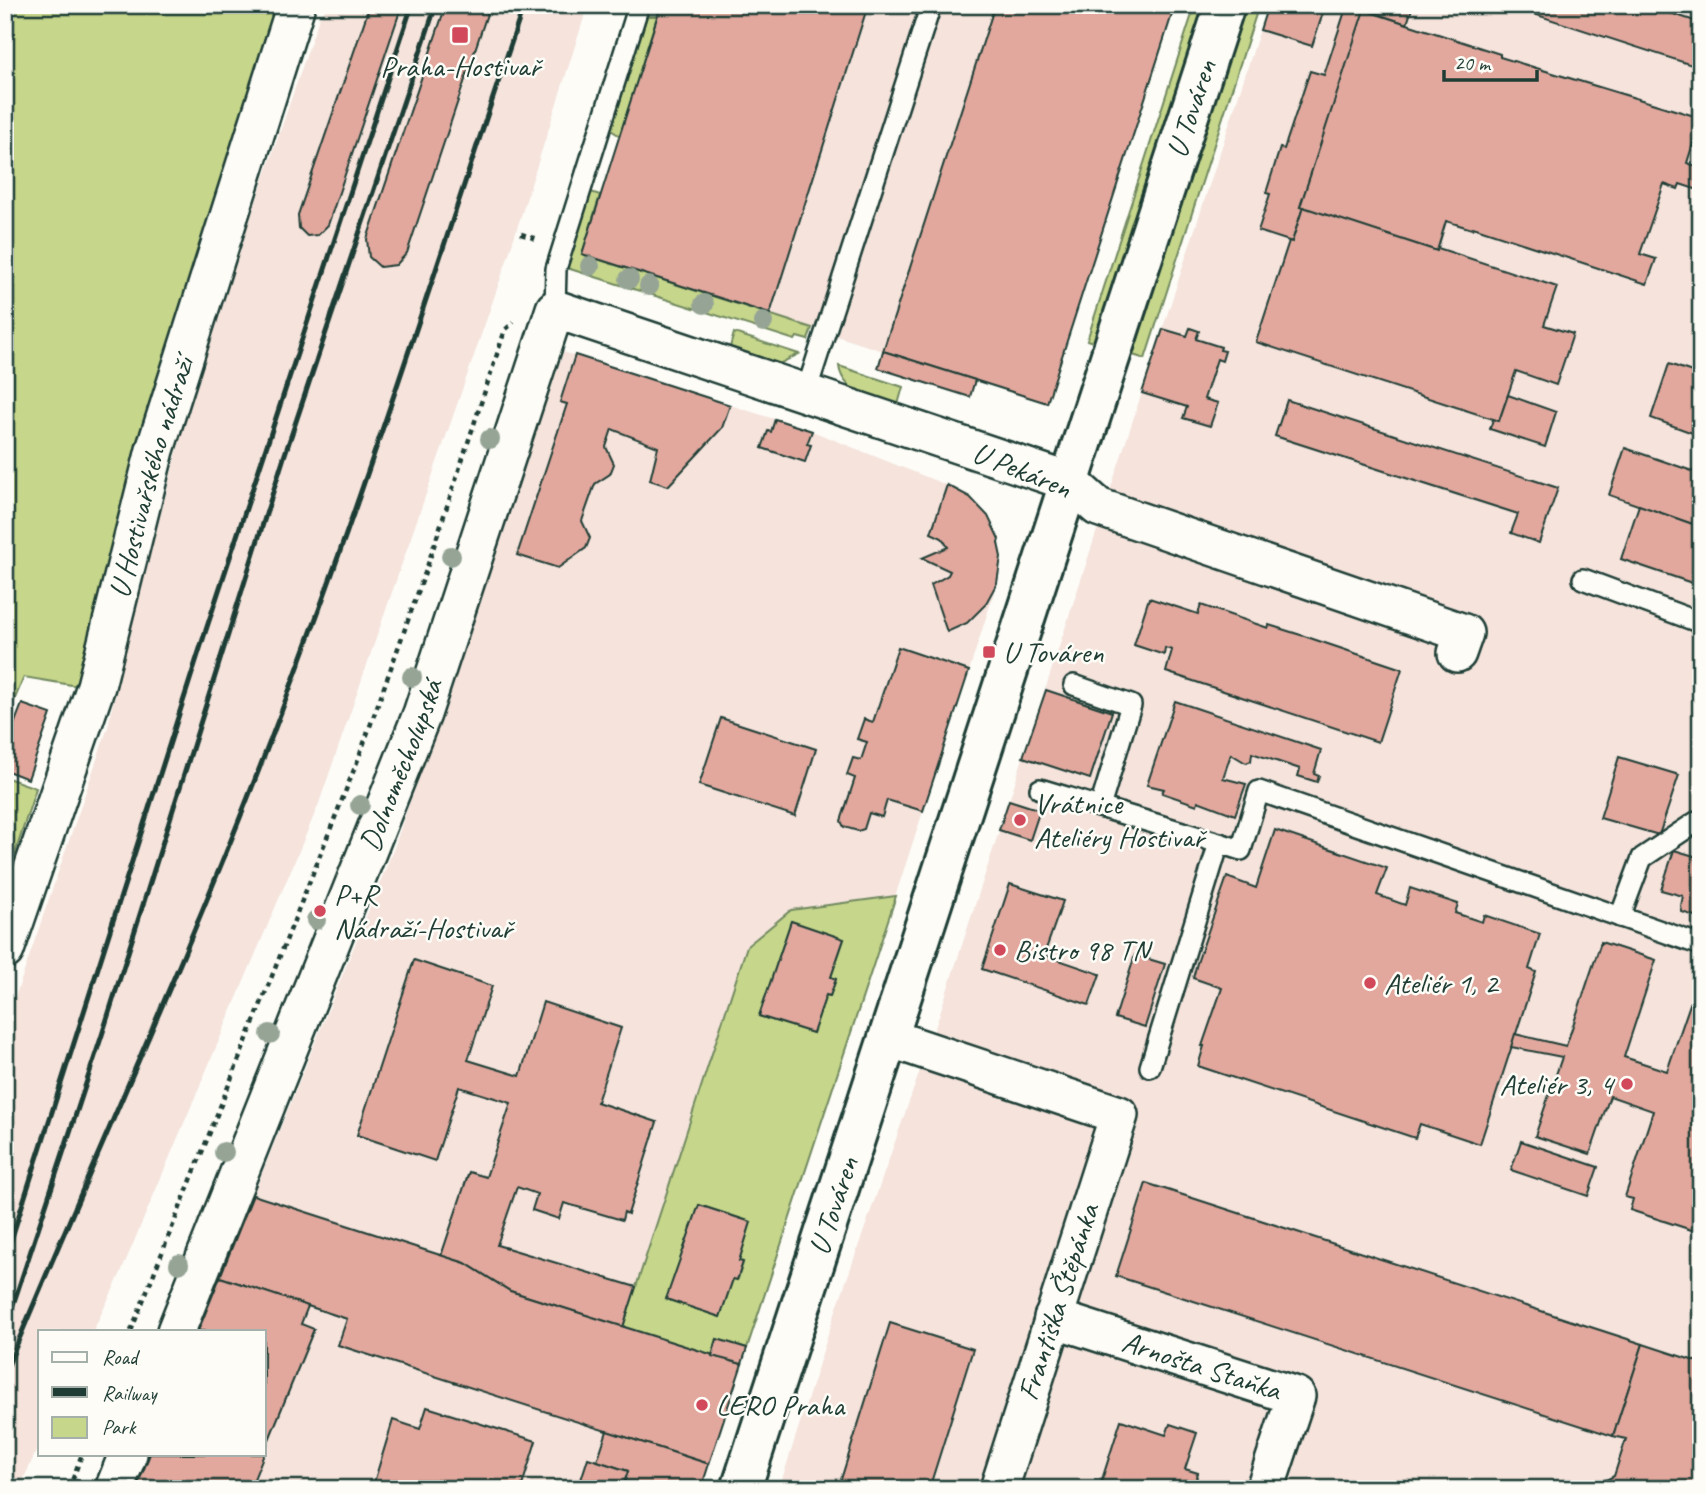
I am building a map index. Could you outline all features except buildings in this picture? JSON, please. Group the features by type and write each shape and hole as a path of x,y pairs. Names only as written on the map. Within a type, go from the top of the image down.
{"street":[{"name":"U Hostivařského nádraží","path":"5,950 96,686 155,450 296,5"},
{"name":"U Továren","path":"741,1489 1225,5"},
{"name":"U Pekáren","path":"538,312 806,392 1070,482 1098,507 1464,633 1457,653"},
{"name":"Dolnoměcholupská","path":"176,1330 422,714 538,312"},
{"name":"Františka Štěpánka","path":"889,1038 1119,1115 999,1489"},
{"name":"Arnošta Staňka","path":"1053,1318 1296,1396 1265,1489"},
{"path":"114,1489 127,1456"}],"lane":[{"path":"538,312 556,269 639,5"},
{"path":"806,392 931,5"},
{"path":"1583,579 1701,623"},
{"path":"1074,685 1131,705 1100,807"},
{"path":"1040,789 1241,849 1259,791 1701,945"},
{"path":"1620,917 1642,858 1696,822 1701,823"},
{"path":"1150,1067 1219,843"}],"path":[{"path":"131,1330 359,757 426,570 505,330 538,312"},
{"path":"69,1489 81,1456"}],"shaded area":[{"path":"329,5 588,5 506,263 318,806 119,1277 93,1330 38,1330 38,1447 19,1489 5,1489 5,1027 108,727 120,670 198,371 319,18"},
{"path":"661,5 1175,5 1047,403 976,380 970,397 878,368 883,351 582,254"},
{"path":"1268,5 1677,5 1701,13 1701,1489 779,1489 834,1316 936,1025"},
{"path":"563,352 812,431 946,485 970,497 988,516 999,539 1001,554 997,583 701,1489 136,1489 149,1456 266,1456 266,1330 198,1330 394,848"}],"green space":[{"path":"5,5 277,5 141,430 78,686 24,677 5,722"},
{"path":"1195,5 1208,5 1099,344 1087,340"},
{"path":"1246,5 1259,5 1145,359 1133,355"},
{"path":"647,16 657,16 620,136 611,130"},
{"path":"591,192 600,195 582,254 812,328 808,340 797,337 795,340 567,268"},
{"path":"734,333 799,354 777,365 728,354"},
{"path":"839,366 903,387 897,408 853,389 841,375"},
{"path":"5,777 36,788 5,885"},
{"path":"896,896 747,1348 717,1339 712,1356 623,1327 747,946 791,910","holes":["791,921 844,939 831,977 836,979 830,996 826,995 813,1033 759,1016","699,1205 751,1222 739,1261 743,1263 738,1279 733,1279 720,1317 667,1299"]}],"railway":[{"path":"5,1259 204,636 412,5"},
{"path":"5,1329 102,1035 284,457 436,5"},
{"path":"5,1373 195,927 293,681 395,392 524,5"}],"place":[{"name":"Praha-Hostivař","path":"460,35"},
{"name":"U Továren","path":"989,652"},
{"name":"Vrátnice Ateliéry Hostivař","path":"1020,820"},
{"name":"P+R Nádraží-Hostivař","path":"320,911"},
{"name":"Bistro 98 TN","path":"1000,950"},
{"name":"Ateliér 1, 2","path":"1370,983"},
{"name":"Ateliér 3, 4","path":"1627,1084"},
{"name":"LERO Praha","path":"702,1405"}]}
